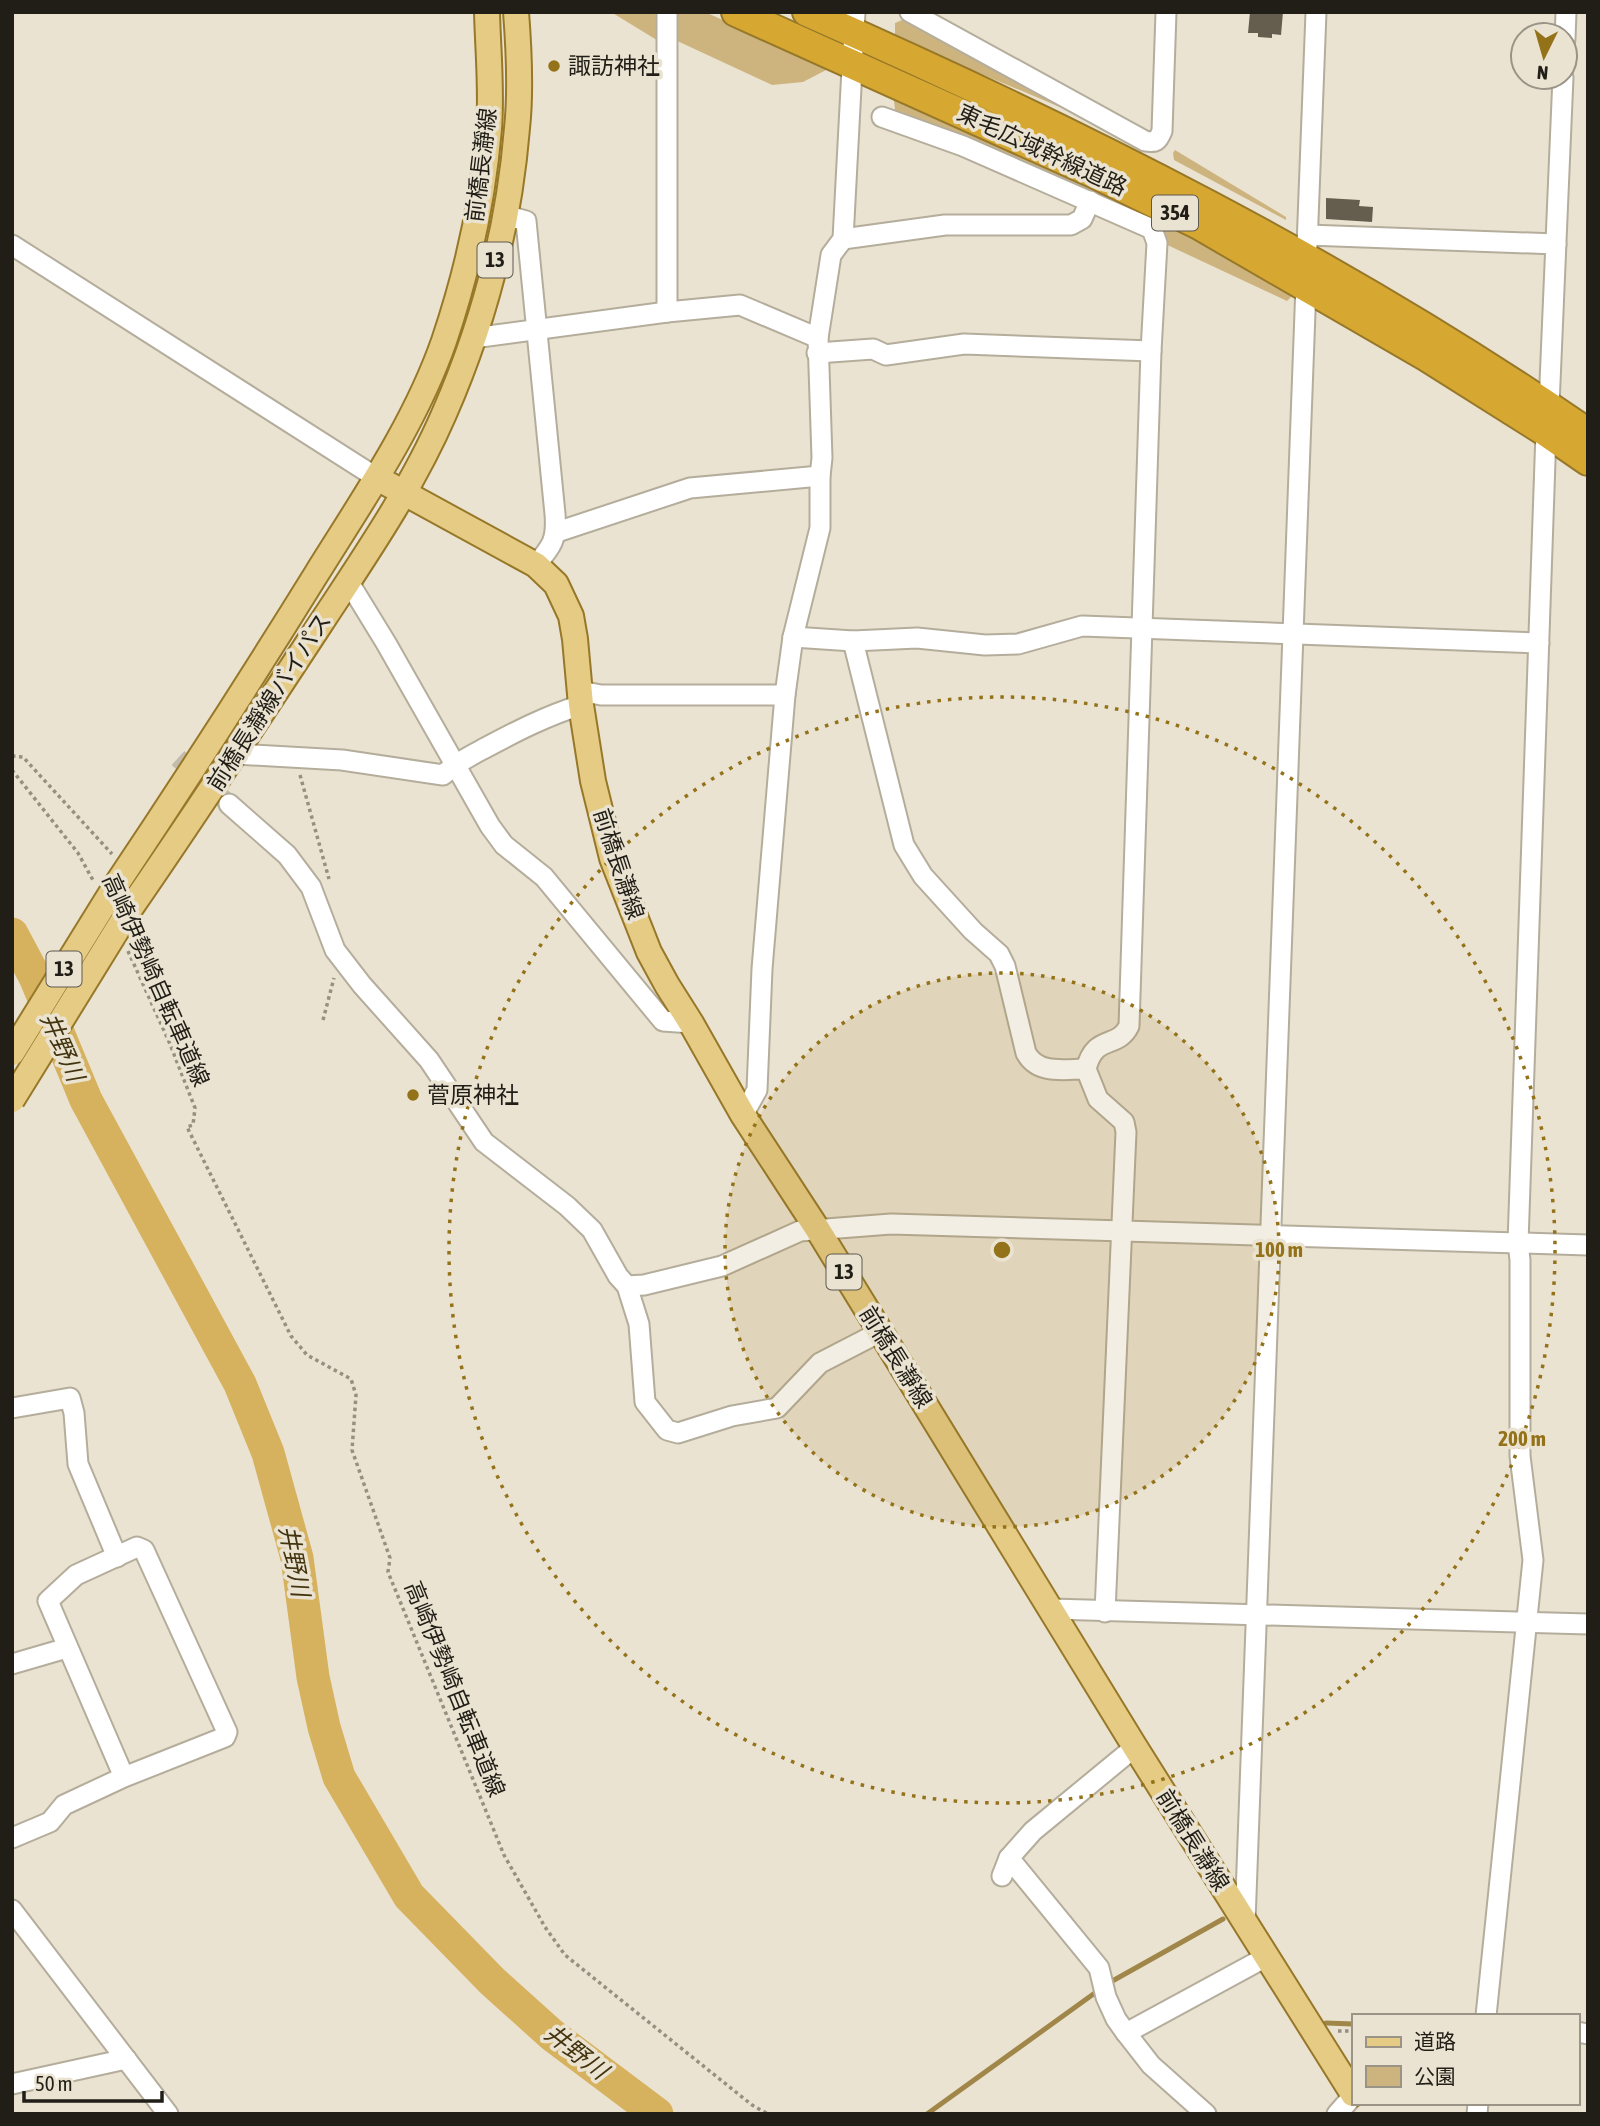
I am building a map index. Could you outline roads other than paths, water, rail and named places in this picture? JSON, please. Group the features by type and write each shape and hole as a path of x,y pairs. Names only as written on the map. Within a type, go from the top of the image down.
{"highway":[{"name":"東毛広域幹線道路","path":"736,12 1116,184 1199,225 1307,260"},
{"name":"東毛広域幹線道路","path":"807,12 855,23 1095,146 1307,260 1428,330 1548,419 1588,461"},
{"name":"東毛広域幹線道路","path":"1548,419 1588,433"}],"main road":[{"name":"前橋長瀞線","path":"487,12 489,127 478,210 463,276 443,342 415,408 377,478 536,565 556,584 571,616 593,781 612,858 649,952 743,1115 818,1230 1135,1747 1352,2093"},
{"name":"前橋長瀞線","path":"404,491 443,415 474,338 491,277 505,215 518,127 516,12"},
{"name":"前橋長瀞線バイパス","path":"12,1053 107,886 209,746 377,478"},
{"name":"前橋長瀞線バイパス","path":"12,1100 130,909 236,754 404,491"}],"street":[{"path":"667,12 667,312"},
{"path":"910,12 1145,141 1154,143 1162,131 1166,12"},
{"path":"1245,1922 1315,12"},
{"path":"743,1115 757,1090 762,969 785,695 793,637 820,528 822,458 817,345 831,255 843,239 855,23"},
{"path":"1486,2014 1533,1560 1520,1457 1518,1243 1539,643 1562,91"},
{"path":"883,117 963,146 1152,229 1157,243 1151,351 1129,1027 1119,1038 1099,1045 1093,1051 1086,1069 1098,1099 1124,1122 1126,1132 1105,1612"},
{"path":"843,239 945,225 1071,225 1082,219 1090,201"},
{"path":"505,215 526,221 556,532 553,546 536,565"},
{"path":"1307,260 1556,244"},
{"path":"12,245 377,478"},
{"path":"474,338 740,305 817,345 873,349 886,355 964,344 1151,351"},
{"path":"556,532 690,488 820,476"},
{"path":"348,582 386,643 472,796 504,845 544,877 663,1021 691,1023"},
{"path":"793,637 853,641 917,638 985,645 1018,644 1082,626 1539,643"},
{"path":"853,641 898,826 912,860 973,932 999,954 1031,1063 1049,1069 1086,1069"},
{"path":"236,754 342,760 443,775 455,764 580,698 601,695 785,695"},
{"path":"229,804 286,855 311,887 335,950 362,985 429,1060 484,1142 567,1206 592,1230 618,1276 627,1286 639,1324 645,1402 667,1430 678,1433 732,1416 777,1408 820,1363 880,1332"},
{"path":"627,1286 644,1286 722,1266 800,1231 891,1224 1588,1245"},
{"path":"12,1408 70,1398 74,1413 78,1464 117,1557"},
{"path":"12,1838 50,1822 64,1805 124,1777 225,1737 227,1732 144,1550 137,1547 76,1575 48,1601 124,1777"},
{"path":"1051,1609 1588,1624"},
{"path":"12,1664 67,1648"},
{"path":"1135,1747 1050,1815 1019,1845 1005,1867 1099,1968 1115,2019 1151,2065 1206,2114"},
{"path":"12,1910 168,2114"},
{"path":"1126,2033 1266,1957"},
{"path":"12,2084 126,2059"},
{"path":"1337,2114 1352,2096"}],"waterway":[{"name":"井野川","path":"12,934 35,977 86,1100 240,1384 268,1453 297,1558 313,1677 339,1777 409,1896 492,1981 552,2035 657,2114"},
{"path":"1107,1984 1223,1919"},
{"path":"927,2114 1099,1990"},
{"path":"1326,2023 1352,2024"}],"tunnel":[{"path":"178,758 229,804"}],"place":[{"name":"諏訪神社","path":"554,66"},
{"name":"菅原神社","path":"413,1095"}]}
